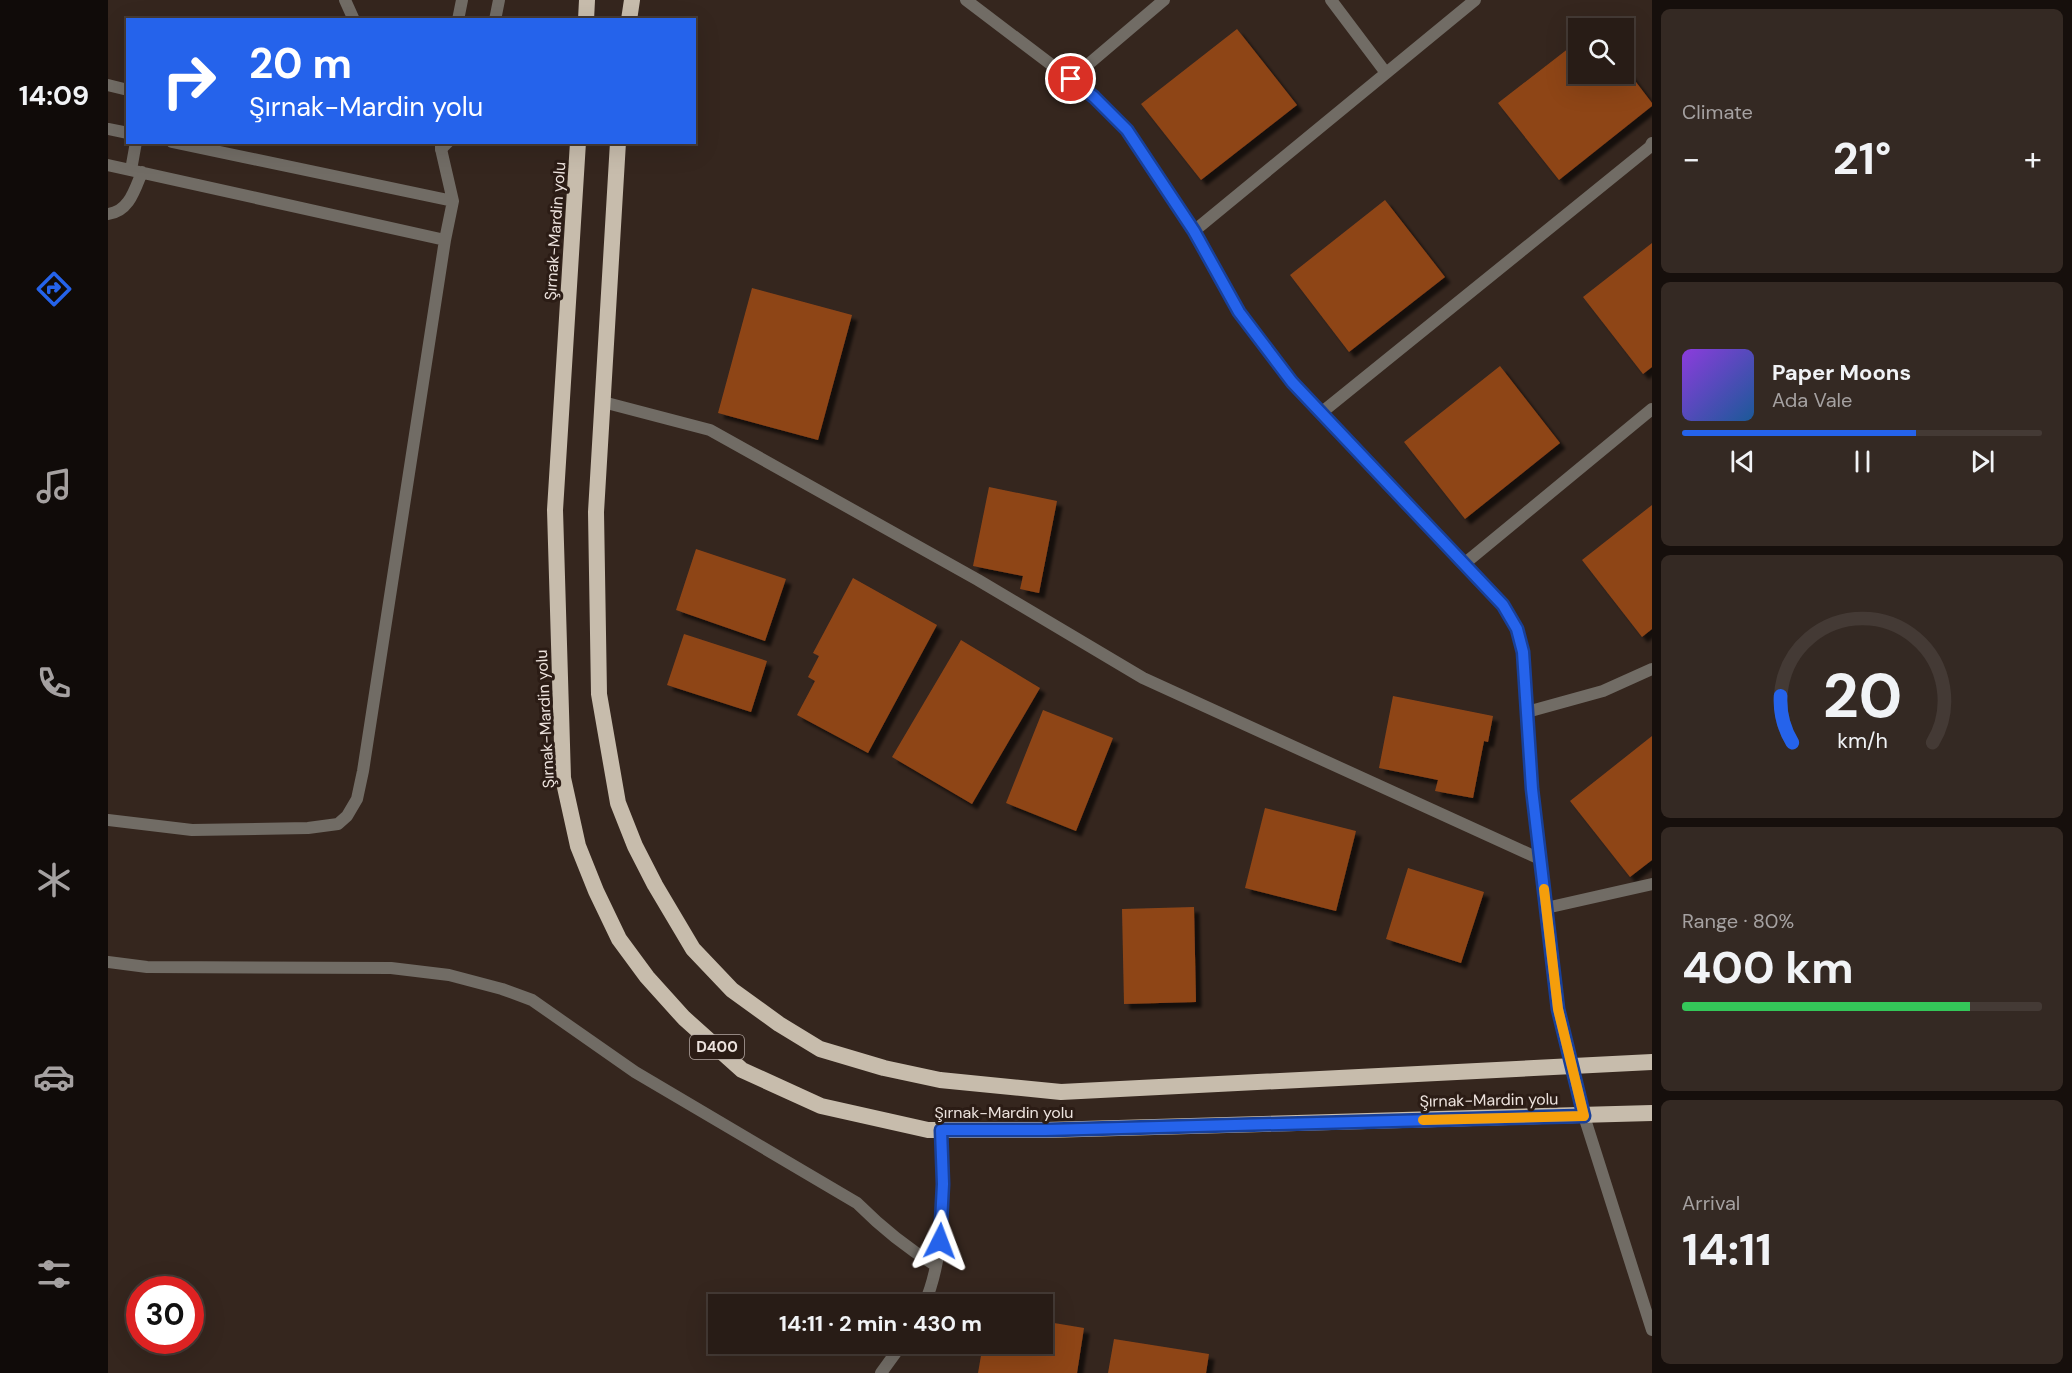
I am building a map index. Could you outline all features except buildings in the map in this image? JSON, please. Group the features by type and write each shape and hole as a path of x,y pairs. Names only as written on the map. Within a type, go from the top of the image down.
{"highway":[{"path":"586,18 587,0"},
{"path":"629,18 632,0"},
{"name":"Şırnak-Mardin yolu","path":"578,144 555,510 563,778 578,846 619,939 647,977 684,1018 742,1070 821,1106 928,1131 1046,1130 1652,1113"},
{"name":"Şırnak-Mardin yolu","path":"618,144 596,512 598,694 618,803 635,846 693,949 732,990 778,1024 820,1049 884,1068 940,1080 1061,1092 1652,1062"}],"street":[{"path":"345,0 353,18"},
{"path":"458,18 462,0"},
{"path":"495,18 499,0"},
{"path":"1071,79 1164,0"},
{"path":"1331,0 1386,73"},
{"path":"1194,231 1475,0"},
{"path":"974,2 1094,97 1127,130 1194,231 1239,312 1292,382 1503,605 1517,629 1523,652 1532,789 1558,1009 1584,1116 1652,1330"},
{"path":"108,85 126,90"},
{"path":"108,129 126,133"},
{"path":"1321,413 1650,147 1652,143"},
{"path":"108,214 114,213 131,200 136,171 136,144"},
{"path":"182,144 453,201"},
{"path":"108,820 192,830 296,828 338,824 347,816 357,799 444,240 453,201 441,144"},
{"path":"108,165 444,240"},
{"path":"603,402 710,430 978,580 1143,678 1540,859"},
{"path":"1464,564 1652,409"},
{"path":"1527,712 1603,691 1652,669"},
{"path":"1546,908 1652,884"},
{"path":"108,962 147,968 391,968 449,975 532,1000 634,1072 857,1203 906,1247 935,1265"},
{"path":"929,1294 940,1241 943,1184 941,1130"},
{"path":"881,1373 895,1354"}],"slow traffic":[{"path":"1423,1120 1584,1116 1558,1009 1544,889"}],"route":[{"path":"940,1241 943,1184 941,1130 1046,1130 1584,1116 1558,1009 1532,789 1523,652 1517,629 1503,605 1292,382 1239,312 1194,231 1127,130 1094,97 1071,79"}]}
